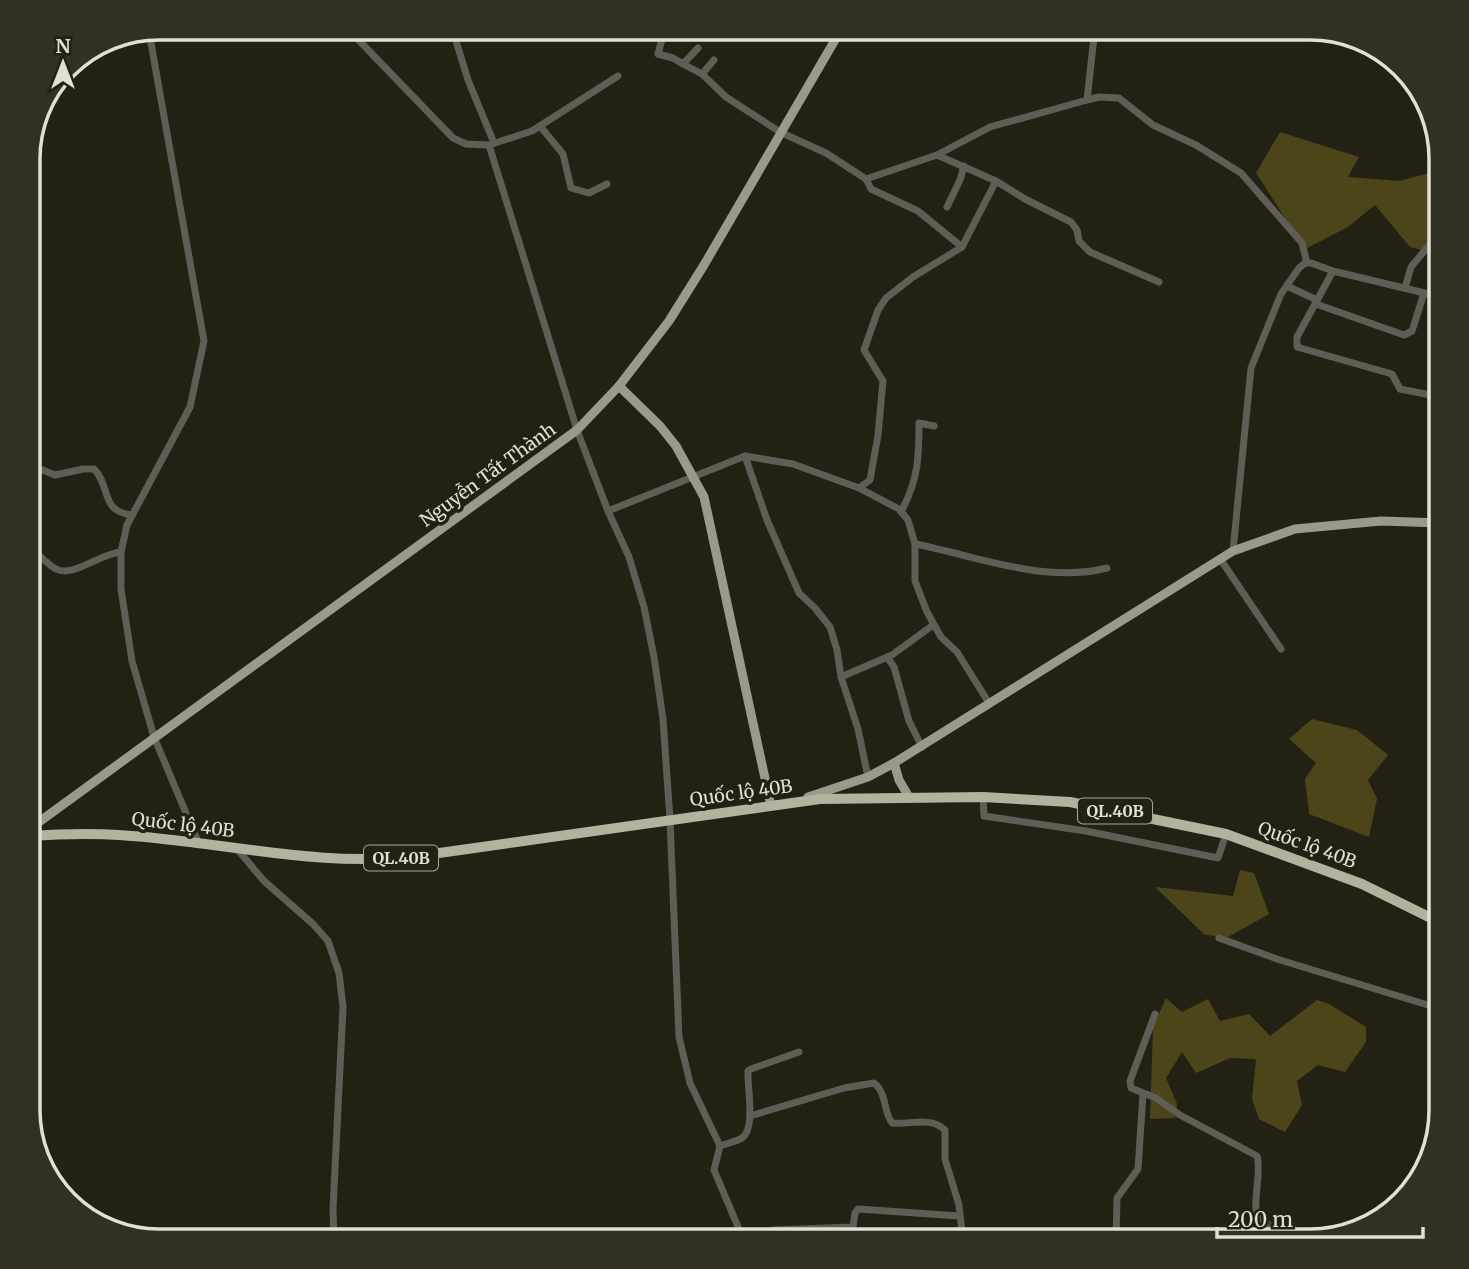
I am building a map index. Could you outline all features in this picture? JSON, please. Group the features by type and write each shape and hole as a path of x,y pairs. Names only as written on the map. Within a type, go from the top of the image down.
{"highway":[{"name":"Quốc lộ 40B","path":"41,836 119,835 344,860 392,859 820,799 984,797 1070,802 1226,834 1362,884 1429,917"}],"main road":[{"name":"Nguyễn Tất Thành","path":"41,820 577,430 619,386 655,341 689,289 835,40"},
{"path":"619,386 668,436 704,497 771,806 829,791 894,764 1233,551 1295,529 1381,521 1429,523"},
{"path":"894,764 909,797"}],"street":[{"path":"359,40 453,138 466,144 491,144 517,137 540,126 618,76"},
{"path":"456,40 491,144 577,430 608,511 629,556 644,607 663,719 679,1037 690,1083 720,1146 714,1170 739,1229"},
{"path":"662,40 658,54 673,58 702,74 726,97 780,132 826,153 866,179 872,189 918,211 962,247"},
{"path":"1087,100 1094,40"},
{"path":"151,41 204,341 190,407 127,525 121,552 125,625 132,661 154,737 199,844"},
{"path":"683,64 698,48"},
{"path":"702,74 714,60"},
{"path":"866,179 937,155 990,127 1099,97 1119,98 1153,125 1196,145 1241,173 1302,243 1307,263"},
{"path":"540,126 563,154 570,188 589,193 607,184"},
{"path":"937,155 996,181 1071,222 1077,230 1079,241 1090,251 1159,282"},
{"path":"947,207 964,166"},
{"path":"859,488 870,480 882,402 883,381 864,350 878,310 899,287 962,247 996,181"},
{"path":"1405,288 1411,267 1429,245"},
{"path":"1233,551 1251,368 1287,285 1302,265 1307,263 1429,294"},
{"path":"1333,271 1297,337 1297,347 1392,374 1400,388 1429,394"},
{"path":"1287,285 1317,302 1404,335 1412,331 1424,293"},
{"path":"901,512 912,491 918,469 919,423 934,426"},
{"path":"608,511 745,456 793,464 859,488 901,512 908,520 915,544 915,581 933,625 957,652 989,703"},
{"path":"745,456 767,520 799,593 830,627 868,777"},
{"path":"41,471 55,475 94,469 99,474 113,508 132,515"},
{"path":"915,544 978,560 1060,573 1083,573 1107,568"},
{"path":"41,557 65,572 107,554 121,552"},
{"path":"1221,560 1280,649"},
{"path":"841,677 887,657 933,625"},
{"path":"887,657 894,667 906,713 922,747"},
{"path":"984,797 984,816 1086,831 1218,858 1226,834"},
{"path":"238,850 264,881 313,924 328,941 339,973 343,1007 334,1229"},
{"path":"1219,938 1289,963 1429,1005"},
{"path":"1155,1014 1130,1081 1131,1088 1156,1098 1180,1115 1257,1156 1260,1167 1256,1215 1260,1222 1272,1229"},
{"path":"720,1146 745,1136 749,1128 748,1072 799,1052"},
{"path":"750,1116 844,1087 874,1083 881,1089 892,1123 929,1121 945,1130 944,1159 959,1205 961,1229"},
{"path":"1116,1229 1117,1198 1138,1169 1143,1094"},
{"path":"800,1229 853,1227 858,1209 959,1216"}],"shaded area":[{"path":"1280,132 1359,157 1348,177 1399,181 1429,173 1429,252 1410,247 1375,205 1348,227 1305,249 1256,173"},
{"path":"1312,719 1357,730 1388,755 1368,780 1377,799 1369,837 1309,814 1305,779 1316,763 1289,739"},
{"path":"1240,870 1254,873 1269,914 1228,937 1205,935 1155,887 1233,896"},
{"path":"1166,998 1182,1012 1208,999 1220,1021 1249,1014 1270,1036 1317,1000 1329,1004 1366,1027 1366,1042 1345,1072 1318,1065 1297,1081 1302,1105 1285,1132 1259,1119 1252,1099 1256,1059 1230,1058 1196,1073 1182,1052 1166,1078 1177,1104 1175,1118 1150,1119 1153,1027"},
{"path":"1253,1214 1262,1214 1278,1228 1283,1220 1294,1223 1298,1229 1263,1229 1252,1220"}]}
